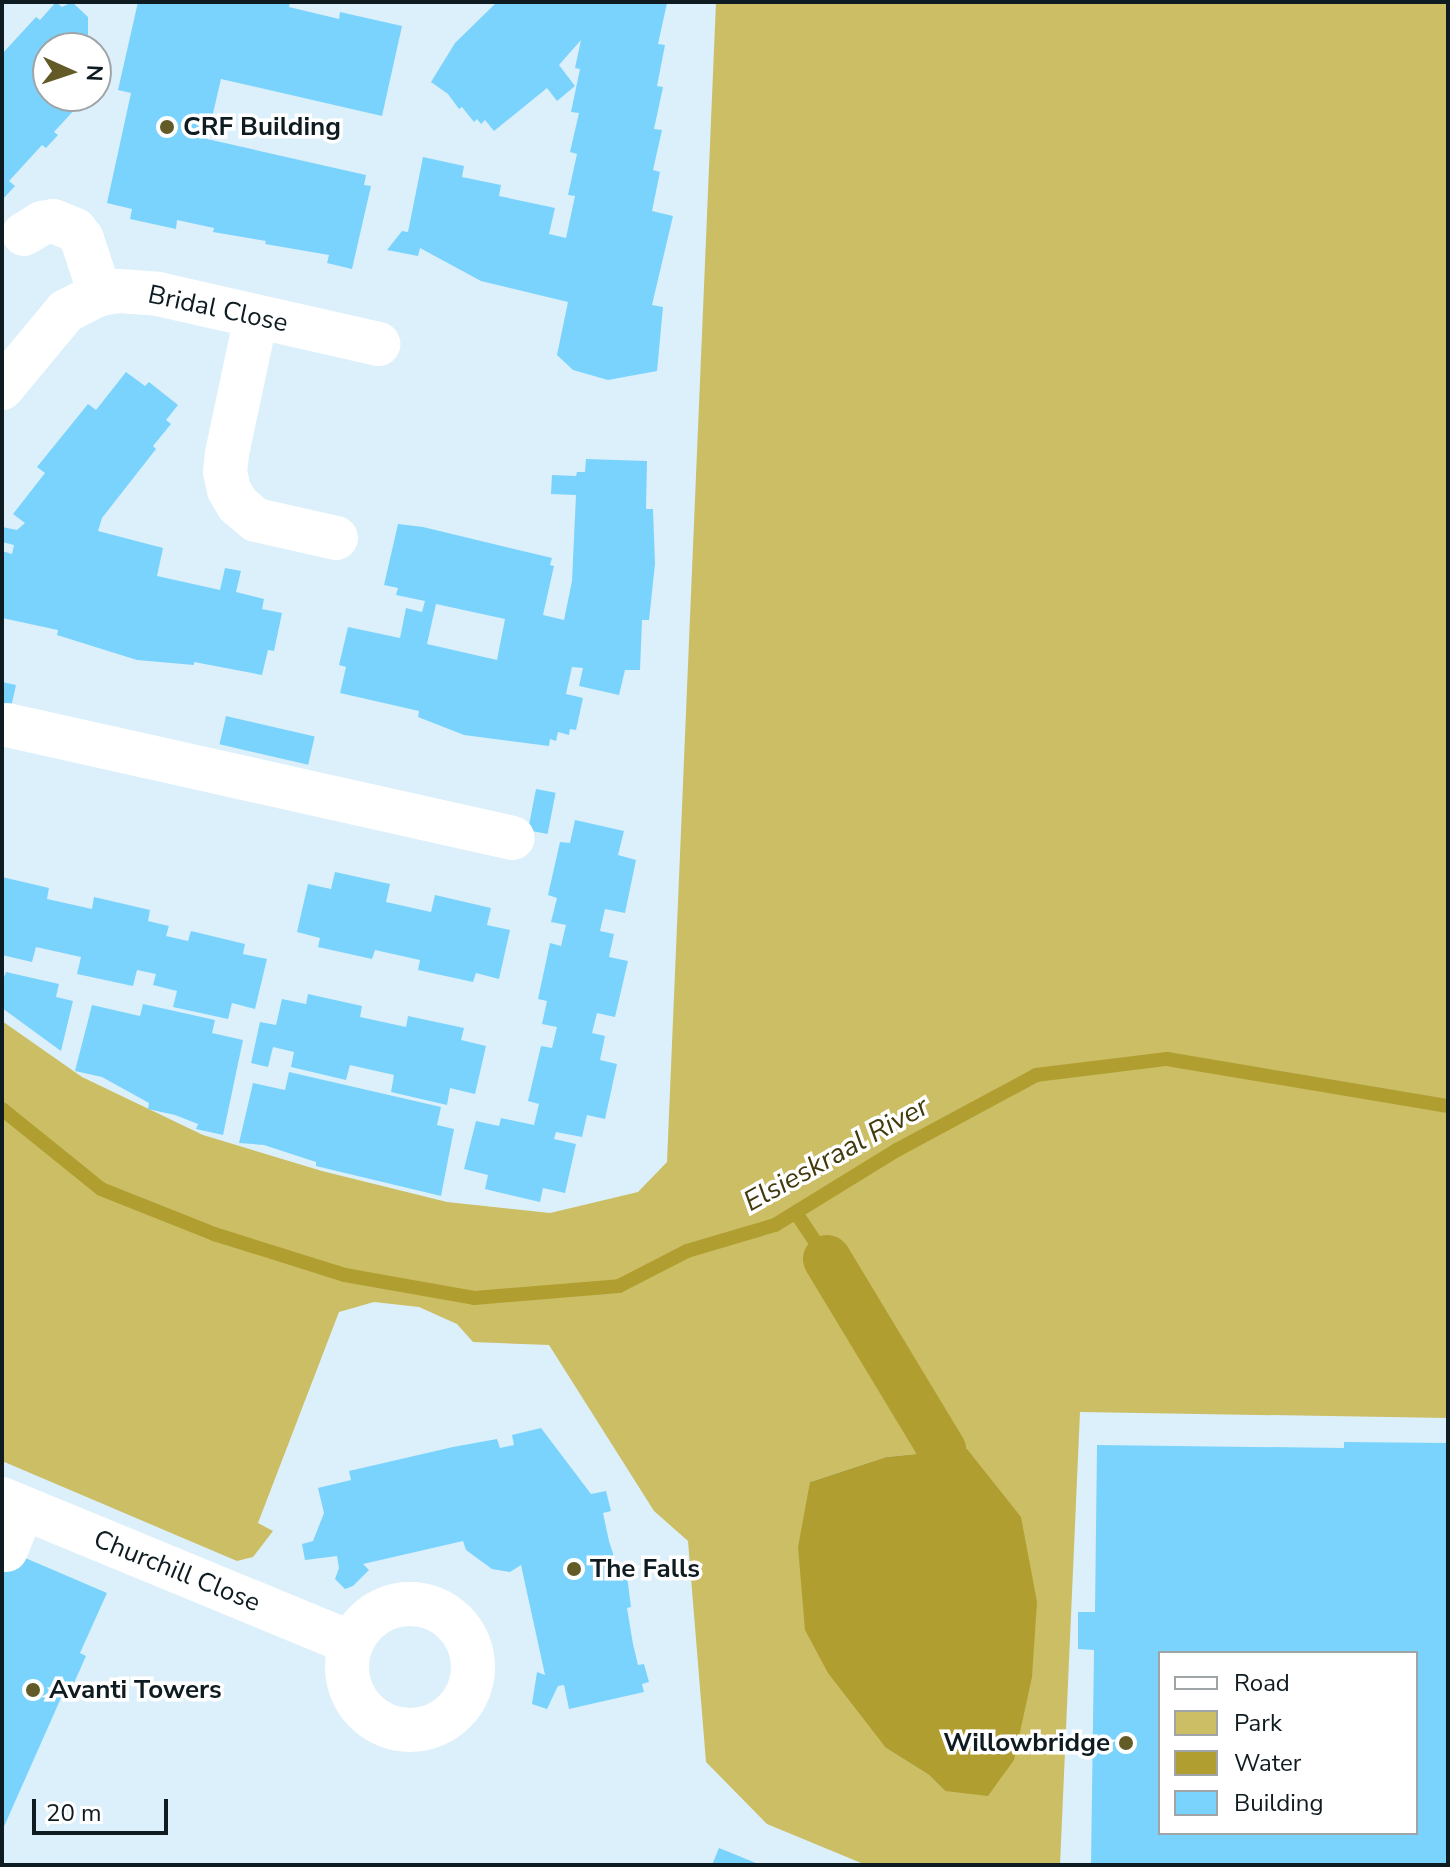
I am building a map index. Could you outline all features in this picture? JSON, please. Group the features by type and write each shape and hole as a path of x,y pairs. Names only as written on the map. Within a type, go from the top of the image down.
{"street":[{"path":"24,234 42,223 53,221 75,230 82,239 100,294"},
{"name":"Bridal Close","path":"2,388 52,324 66,311 100,294 138,291 378,344"},
{"path":"256,317 227,454 225,472 229,490 238,505 256,520 336,538"},
{"path":"7,725 513,838"},
{"path":"6,1550 12,1503"},
{"name":"Churchill Close","path":"12,1503 351,1643"}],"green space":[{"path":"716,2 1448,2 1448,1418 1080,1412 1060,1865 866,1865 767,1824 706,1762 688,1541 654,1511 549,1345 473,1342 457,1324 419,1307 374,1302 339,1312 258,1523 273,1531 253,1557 237,1561 2,1461 2,1021 82,1077 203,1135 322,1171 447,1202 550,1213 638,1192 667,1162","holes":["967,1449 945,1791 929,1775 886,1748 810,1482 886,1457"]}],"water":[{"path":"967,1449 1021,1517 1037,1602 1032,1677 1014,1760 988,1796 945,1791 929,1775 886,1748 828,1673 805,1630 798,1547 810,1482 886,1457"}],"building":[{"path":"56,2 62,7 72,2 88,17 88,32 32,32 32,112 72,112 54,132 58,135 46,148 42,145 9,181 15,186 2,200 2,54 36,17 40,20"},
{"name":"CRF Building","path":"138,2 290,2 289,7 339,19 340,12 402,26 382,116 221,79 207,139 366,175 364,185 371,186 352,269 327,263 329,255 213,232 214,228 177,220 176,229 130,219 132,209 107,203 131,93 118,90"},
{"path":"497,2 667,3 658,44 665,45 657,86 663,87 654,129 662,130 653,170 660,172 652,211 673,216 652,305 663,307 657,371 608,380 573,370 557,355 568,302 481,281 420,248 418,256 387,250 402,231 408,232 423,157 464,166 462,177 501,185 499,196 555,208 549,234 566,238 575,196 568,195 577,154 570,152 579,113 571,112 580,69 575,68 581,40 559,65 575,86 557,101 547,88 494,131 485,120 481,124 477,119 474,122 462,107 459,109 448,94 431,82 455,43"},
{"path":"126,372 145,386 149,382 178,405 166,420 171,424 153,446 156,449 102,518 98,531 163,548 157,576 220,590 225,568 241,571 236,592 264,599 262,609 282,613 274,651 268,650 262,675 194,662 194,665 137,660 57,635 58,630 2,618 2,551 12,554 14,545 2,542 2,527 17,530 25,523 13,514 45,473 37,467 88,404 96,410"},
{"path":"586,459 647,461 646,509 653,509 655,564 649,620 642,620 640,670 625,670 619,695 579,686 583,668 572,667 566,694 583,698 576,730 570,729 569,735 558,732 556,741 550,739 549,746 464,735 418,717 419,711 340,693 346,667 339,665 348,627 400,638 406,608 422,612 425,601 396,595 398,588 384,585 398,524 423,527 552,558 550,565 554,566 543,615 564,620 572,581 576,495 551,494 552,475 576,476 577,472 585,472","holes":["436,604 505,619 497,660 427,644"]},
{"path":"2,682 16,685 3,744 2,744"},
{"path":"226,716 315,736 308,765 219,744"},
{"path":"536,789 556,793 548,834 528,830"},
{"path":"575,820 624,831 618,855 636,860 625,913 605,909 600,931 614,934 609,957 628,961 615,1017 597,1013 592,1033 605,1036 600,1060 617,1064 605,1119 587,1115 582,1137 556,1132 554,1139 576,1144 565,1193 543,1188 540,1202 485,1189 488,1175 464,1169 476,1121 499,1126 501,1118 534,1125 539,1104 528,1101 541,1046 552,1048 557,1027 542,1024 547,1001 538,999 550,943 561,946 566,925 551,922 557,898 548,895 560,842 570,843"},
{"path":"335,872 390,884 386,902 431,912 435,895 491,908 487,925 510,930 499,979 476,973 473,982 418,970 420,960 375,950 372,959 318,947 320,938 297,932 308,884 331,889"},
{"path":"2,877 49,888 47,899 92,909 94,897 150,910 148,921 169,926 166,936 188,941 191,931 245,944 243,954 267,959 255,1009 232,1003 228,1019 173,1007 177,991 153,985 156,974 137,970 133,986 77,974 81,957 36,947 32,962 2,955"},
{"path":"6,972 59,984 56,997 73,1001 61,1051 2,1008 2,982"},
{"path":"308,994 362,1006 360,1017 406,1027 408,1016 464,1028 461,1040 486,1046 475,1094 450,1088 447,1105 391,1092 394,1075 350,1065 346,1080 291,1067 294,1052 273,1047 268,1067 251,1063 260,1022 276,1025 282,999 306,1004"},
{"path":"143,1004 215,1020 212,1033 243,1040 223,1135 196,1129 198,1124 175,1115 148,1109 149,1103 102,1077 75,1071 92,1005 140,1016"},
{"path":"289,1072 441,1107 437,1125 454,1129 441,1196 316,1166 316,1162 264,1145 239,1143 253,1083 285,1090"},
{"name":"The Falls","path":"541,1428 591,1494 606,1491 611,1511 603,1513 616,1563 626,1568 631,1607 627,1608 633,1644 638,1665 644,1664 649,1682 642,1684 644,1692 569,1709 564,1685 558,1686 547,1709 532,1704 537,1672 545,1675 521,1565 510,1572 492,1569 466,1550 463,1541 363,1564 369,1570 353,1586 345,1589 335,1579 339,1568 337,1556 305,1560 302,1544 313,1541 324,1513 318,1488 351,1480 349,1471 453,1447 497,1439 500,1448 514,1445 512,1435"},
{"name":"Willowbridge","path":"1344,1442 1448,1443 1448,1865 1091,1865 1094,1650 1078,1649 1078,1612 1095,1612 1097,1445 1344,1448"},
{"name":"Avanti Towers","path":"2,1548 107,1593 80,1653 86,1656 70,1692 65,1689 2,1831"},
{"path":"719,1848 761,1865 712,1865"}],"waterway":[{"name":"Elsieskraal River","path":"2,1109 101,1189 214,1234 345,1275 474,1298 619,1286 687,1251 775,1225 897,1150 1036,1075 1167,1059 1448,1106"},
{"path":"796,1213 827,1259"},
{"path":"827,1259 942,1450"}],"place":[{"name":"CRF Building","path":"167,127"},
{"name":"The Falls","path":"574,1569"},
{"name":"Avanti Towers","path":"33,1690"},
{"name":"Willowbridge","path":"1126,1743"}]}
